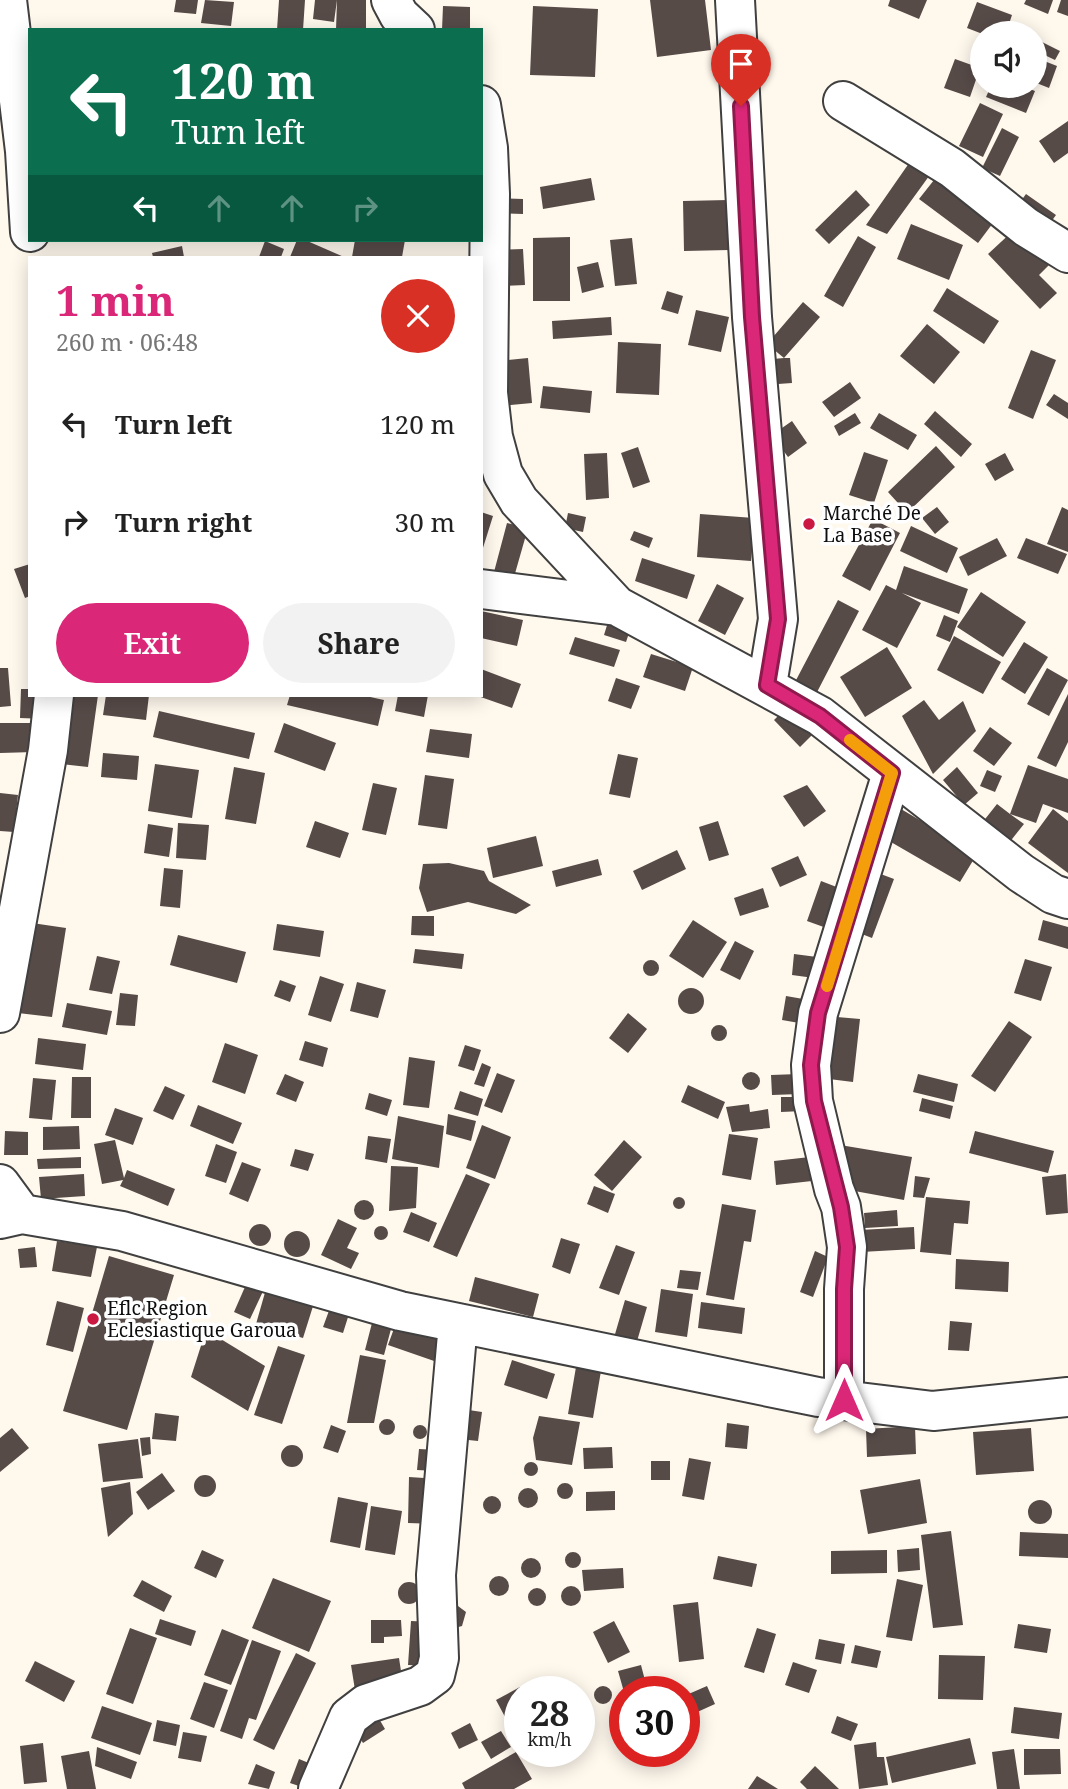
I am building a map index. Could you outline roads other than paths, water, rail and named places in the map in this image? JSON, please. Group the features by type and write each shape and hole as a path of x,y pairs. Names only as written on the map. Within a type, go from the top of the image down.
{"street":[{"path":"7,0 25,150 28,199"},
{"path":"390,0 399,15 413,28"},
{"path":"735,0 752,317 778,619 767,685"},
{"path":"843,101 952,168 1026,228 1068,253"},
{"path":"483,117 488,148 488,393 493,436 503,474 519,501 617,606 820,716 1021,873 1053,894 1068,899"},
{"path":"483,589 617,606"},
{"path":"0,1013 48,750 54,697"},
{"path":"844,1400 844,1289 847,1247 841,1207 814,1101 811,1065 818,1013 892,773"},
{"path":"0,1184 11,1217 122,1231 400,1311 844,1400 933,1411 1068,1397"},
{"path":"318,1789 349,1717 366,1704 420,1686 435,1675 439,1658 436,1575 458,1323"}],"place":[{"name":"Marché De La Base","path":"809,524"},
{"name":"Eflc Region Eclesiastique Garoua","path":"93,1319"}]}
